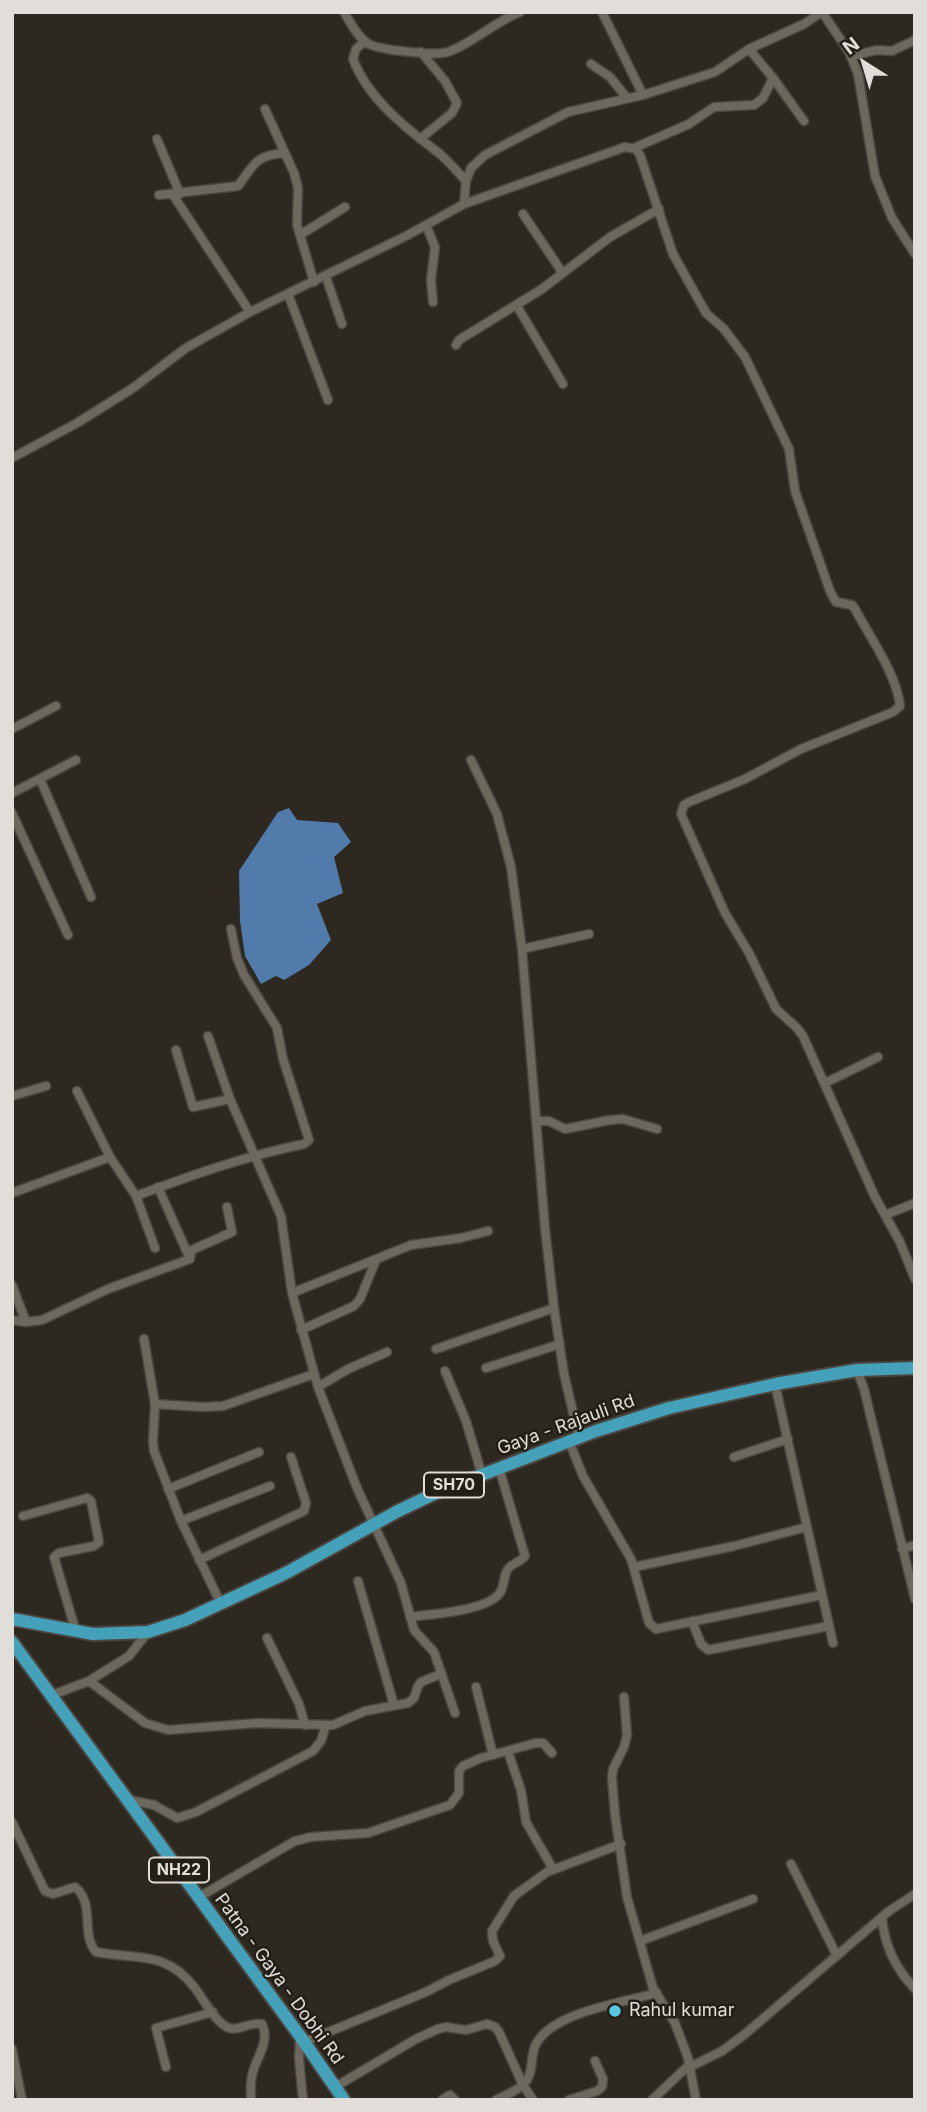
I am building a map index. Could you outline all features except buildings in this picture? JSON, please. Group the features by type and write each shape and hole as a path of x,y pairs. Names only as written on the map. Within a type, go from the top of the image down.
{"main road":[{"name":"Gaya - Rajauli Rd","path":"12,1619 76,1632 148,1632 185,1620 314,1560 418,1501 574,1439 669,1408 775,1384 857,1370 915,1368"},
{"name":"Patna - Gaya - Dobhi Rd","path":"12,1642 344,2100"}],"street":[{"path":"344,12 365,41 376,47 440,54 449,52 496,23 520,12"},
{"path":"602,12 643,95"},
{"path":"464,204 466,181 471,168 485,155 568,112 643,95 715,72 749,49 822,12 852,56 858,75 875,176 892,218 915,254"},
{"path":"852,56 877,50 892,51 915,40"},
{"path":"365,41 354,54 355,65 377,98 466,181"},
{"path":"749,49 804,121"},
{"path":"420,139 452,113 457,103 445,81 421,52"},
{"path":"591,64 610,77 627,98"},
{"path":"12,458 88,416 133,388 186,348 250,312 326,277 464,204 625,147 634,148 690,124 714,107 754,104 763,98 773,78"},
{"path":"265,109 298,188 296,217 314,282"},
{"path":"157,139 177,194 250,312"},
{"path":"634,148 640,155 673,254 706,313 724,329 745,357 778,424 789,449 795,491 830,591 836,602 852,606 855,610 892,678 899,698 900,706 893,712 801,749 745,779 689,802 681,809 682,817 725,913 749,953 776,1009 803,1036 915,1279"},
{"path":"159,195 237,186 251,166 269,155 285,153"},
{"path":"300,235 345,206"},
{"path":"456,345 459,340 517,306 610,237 659,209"},
{"path":"523,214 562,272"},
{"path":"426,225 435,247 431,280 433,302"},
{"path":"326,277 342,324"},
{"path":"288,294 328,400"},
{"path":"517,306 563,384"},
{"path":"12,729 56,706"},
{"path":"12,793 76,760"},
{"path":"471,760 497,814 508,853 522,949 554,1308 574,1439 583,1476 634,1567 646,1613 653,1628 822,1595"},
{"path":"40,779 91,897"},
{"path":"12,813 68,935"},
{"path":"136,1196 256,1154 304,1144 309,1140 283,1059 277,1028 244,975 237,958 231,929"},
{"path":"522,949 589,933"},
{"path":"208,1036 230,1099 281,1216 292,1293 318,1387 357,1488 401,1583 417,1636 434,1652 455,1713"},
{"path":"176,1050 193,1107 230,1099"},
{"path":"825,1083 878,1057"},
{"path":"12,1096 47,1086"},
{"path":"77,1091 110,1157 136,1196 155,1248"},
{"path":"536,1121 549,1121 565,1129 623,1119 657,1129"},
{"path":"12,1194 110,1157"},
{"path":"158,1187 190,1257"},
{"path":"886,1215 915,1203"},
{"path":"12,1321 42,1321 108,1289 188,1260 192,1250 232,1232 227,1207"},
{"path":"292,1293 420,1243 461,1238 488,1231"},
{"path":"301,1330 354,1306 360,1299 376,1259"},
{"path":"12,1285 26,1322"},
{"path":"436,1349 554,1308"},
{"path":"144,1339 155,1404 153,1441 181,1521 221,1604"},
{"path":"486,1368 560,1343"},
{"path":"318,1387 348,1369 387,1352"},
{"path":"857,1370 864,1389 915,1599"},
{"path":"445,1371 466,1421 482,1475"},
{"path":"155,1404 223,1406 314,1374"},
{"path":"775,1384 833,1643"},
{"path":"734,1457 788,1439"},
{"path":"168,1489 259,1452"},
{"path":"199,1560 304,1511 306,1503 290,1457"},
{"path":"410,1617 473,1607 492,1600 503,1587 508,1569 525,1556 499,1468"},
{"path":"181,1521 270,1486"},
{"path":"23,1516 87,1498 91,1500 99,1542 94,1546 59,1553 54,1557 76,1632"},
{"path":"634,1567 807,1527"},
{"path":"902,1549 915,1545"},
{"path":"358,1581 394,1705"},
{"path":"692,1622 701,1644 708,1650 829,1626"},
{"path":"52,1695 89,1681 129,1656 148,1632"},
{"path":"267,1638 295,1696 305,1725"},
{"path":"89,1681 145,1723 168,1730 258,1723 340,1723 365,1711 411,1701 421,1682 441,1674"},
{"path":"476,1687 493,1755"},
{"path":"624,1697 627,1735 612,1778 628,1897 657,1993 675,2023 690,2065 696,2100"},
{"path":"129,1800 153,1805 177,1818 196,1812 313,1751 321,1741 326,1725"},
{"path":"199,1897 295,1841 311,1837 369,1833 450,1805 459,1793 459,1771 472,1762 536,1742 542,1743 552,1753"},
{"path":"508,1752 521,1790 526,1822 553,1869"},
{"path":"12,1822 45,1891 53,1894 75,1887 79,1889 87,1906 90,1945 96,1952 161,1961 175,1967 188,1978 227,2028 257,2023 264,2027 264,2043 252,2076 251,2100"},
{"path":"303,2100 299,2059 302,2039 426,1992 495,1961 500,1956 491,1935 514,1896 553,1869 621,1844"},
{"path":"791,1864 837,1956"},
{"path":"652,2100 690,2065 729,2046 882,1917 915,1894"},
{"path":"640,1941 753,1899"},
{"path":"882,1917 886,1943 902,1973 915,1989"},
{"path":"496,2100 523,2085 530,2073 532,2053 537,2042 548,2030 580,2014 657,1993"},
{"path":"166,2067 156,2028 213,2012"},
{"path":"335,2087 438,2029 446,2027 466,2030 487,2024 499,2032 523,2085 533,2100"},
{"path":"12,2049 22,2100"},
{"path":"569,2100 602,2087 603,2079 595,2061"},
{"path":"442,2100 450,2095 455,2100"}],"water":[{"path":"289,808 297,820 338,823 351,842 334,857 343,893 317,904 331,940 309,965 284,980 276,976 261,984 245,956 240,921 239,871 278,812"}],"place":[{"name":"Rahul kumar","path":"615,2011"}]}
